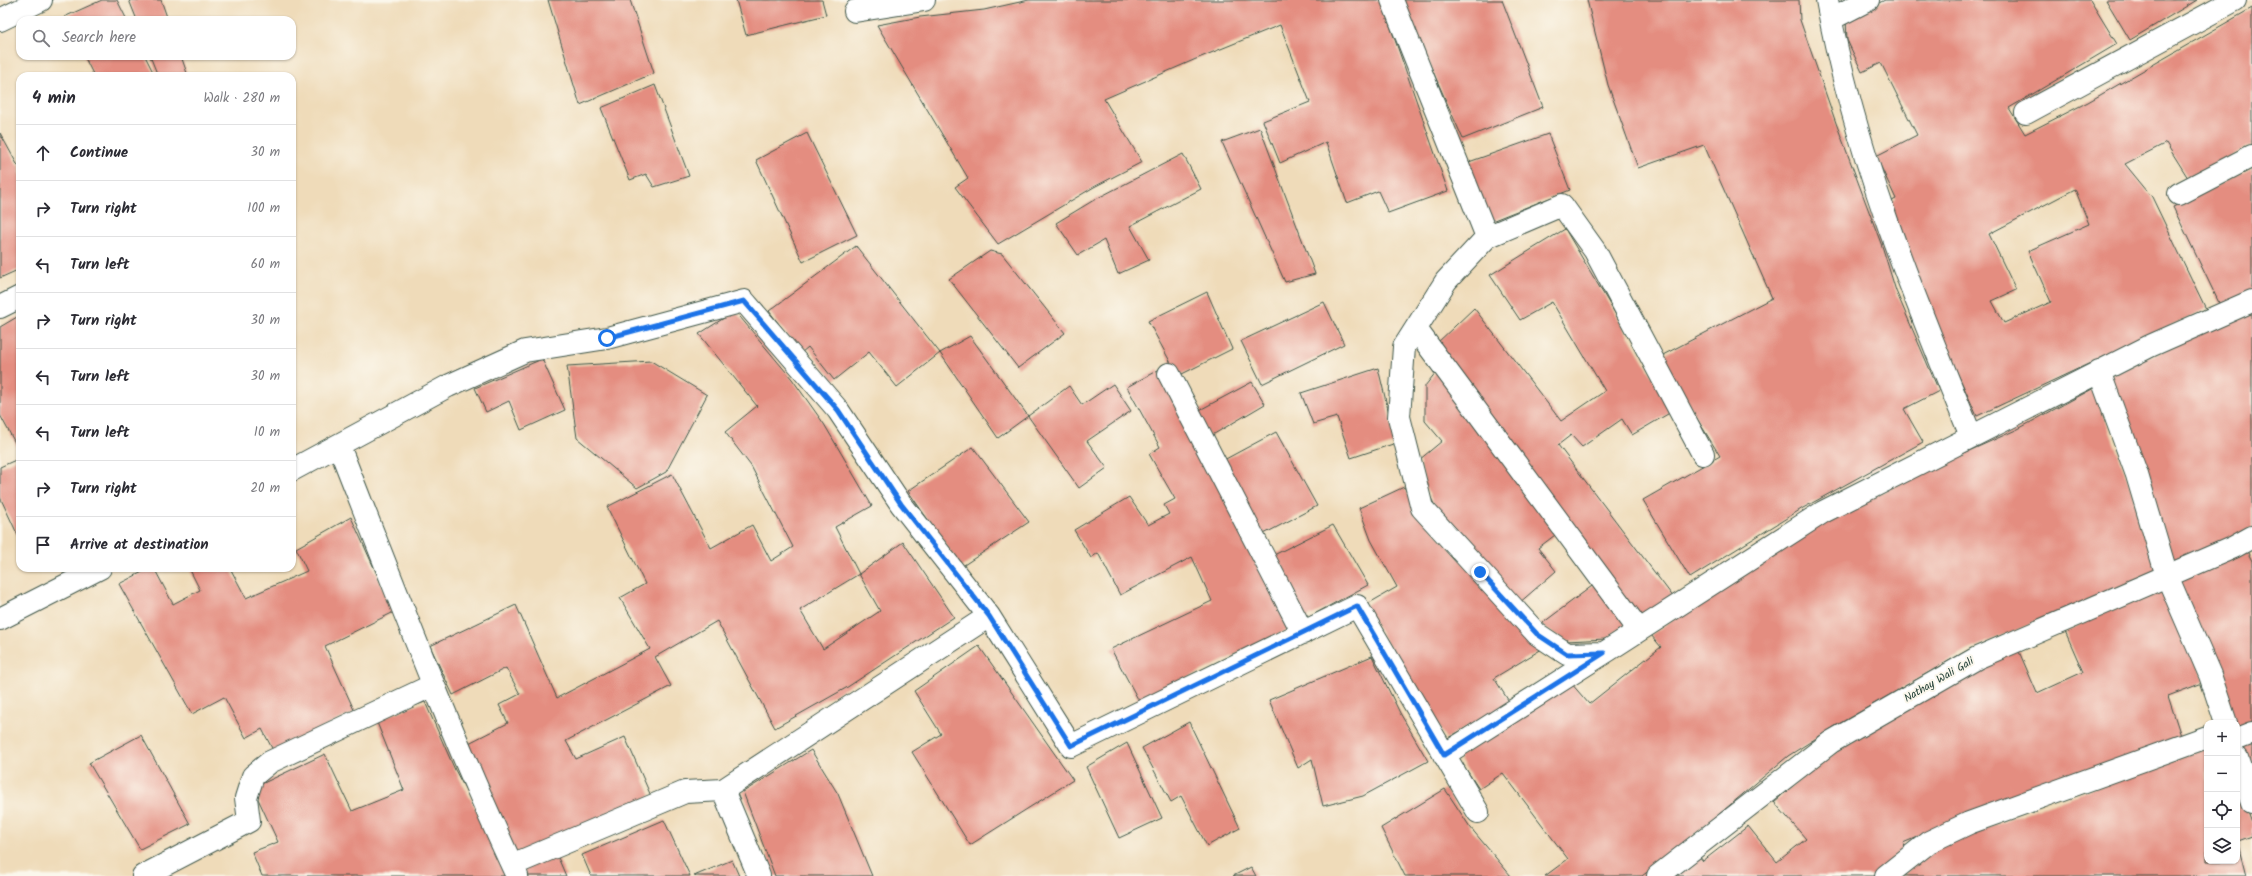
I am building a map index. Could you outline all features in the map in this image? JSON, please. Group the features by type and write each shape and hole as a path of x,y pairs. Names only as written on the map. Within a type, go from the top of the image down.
{"street":[{"path":"0,20 41,0"},
{"path":"855,11 924,0"},
{"path":"1392,0 1487,236"},
{"path":"1868,0 1829,10 1871,172 1896,250 1971,436"},
{"path":"2026,112 2235,0"},
{"path":"2179,194 2252,156"},
{"path":"1604,653 1567,654 1537,634 1422,508 1399,418 1404,348 1446,281 1487,236 1562,205 1595,251 1703,454"},
{"path":"0,307 16,299"},
{"path":"296,468 448,386 525,351 607,338 744,301 838,410 901,504 989,616 1071,746 1357,606 1478,812"},
{"path":"1444,755 1823,512 2099,371 2150,346 2252,301"},
{"path":"1416,329 1639,630"},
{"path":"2099,371 2137,476 2167,576 2210,675 2225,720"},
{"path":"1169,374 1303,633"},
{"path":"339,446 433,686 478,792 515,870 684,792 723,790 989,616"},
{"name":"Nathay Wali Gali","path":"1658,876 1831,742 1977,658 2167,576 2252,537"},
{"path":"0,619 92,572"},
{"path":"143,876 248,821 246,798 253,776 270,762 433,686"},
{"path":"2240,738 2252,733"},
{"path":"1886,876 1929,842 1968,823 2204,737"},
{"path":"2240,767 2252,803"},
{"path":"723,790 759,876"}],"building":[{"path":"102,0 117,0 125,16 66,16"},
{"path":"129,0 161,0 167,16 135,16"},
{"path":"548,0 630,0 654,73 580,105"},
{"path":"736,0 822,0 826,15 746,35"},
{"path":"1029,0 1381,0 1448,191 1388,213 1378,191 1347,203 1326,142 1280,163 1263,121 1310,102 1280,25 1196,59 1104,99 1142,162 1094,187 998,244 955,187 968,178 877,25 920,17 984,10"},
{"path":"1401,0 1502,0 1543,107 1463,139"},
{"path":"1587,0 1799,0 1800,20 1836,123 1883,249 1896,291 1939,391 1904,409 1923,442 1803,508 1690,578 1643,500 1720,456 1659,357 1772,298 1704,145 1638,168 1608,85"},
{"path":"1885,0 2090,0 2117,44 2009,108 2025,134 2088,102 2252,8 2252,145 2188,178 2166,143 2125,164 2152,197 2206,309 1977,416 1946,348 1886,204 1896,199 1876,156 1917,135 1881,63 1862,72 1847,40 1846,19","holes":["2075,189 2089,224 2028,251 2051,302 2004,323 1992,301 2016,290 1989,234"]},
{"path":"2106,0 2197,0 2130,40"},
{"path":"86,60 147,60 153,72 92,72"},
{"path":"152,60 182,60 187,72 156,72"},
{"path":"655,85 689,176 654,187 646,174 630,180 601,108"},
{"path":"1260,128 1315,274 1285,282 1222,142"},
{"path":"0,133 16,162 16,271 0,278"},
{"path":"807,133 857,235 803,262 756,160"},
{"path":"1548,134 1570,190 1489,222 1466,163"},
{"path":"1183,154 1201,189 1130,226 1149,260 1118,274 1104,240 1078,255 1056,223 1094,200"},
{"path":"2252,168 2252,291 2221,307 2173,207"},
{"path":"1565,229 1673,411 1632,435 1622,419 1582,447 1571,435 1558,445 1674,598 1638,620 1436,344 1474,308 1561,421 1605,391 1552,302 1520,320 1490,275"},
{"path":"856,246 940,353 897,387 869,352 834,380 808,347 801,353 769,311"},
{"path":"990,251 1002,254 1065,333 1018,368 949,279"},
{"path":"1207,292 1232,349 1178,376 1148,321"},
{"path":"1324,302 1344,344 1262,384 1241,341"},
{"path":"2252,308 2252,528 2175,564 2108,377"},
{"path":"735,311 792,379 824,424 872,506 835,527 859,574 903,542 954,617 846,688 775,728 717,621 655,657 671,686 566,741 576,759 625,737 651,796 516,855 463,746 508,723 499,705 520,694 506,668 453,695 430,646 516,605 557,698 650,649 620,598 645,584 607,507 672,474 711,548 752,525 771,561 793,547 751,466 725,432 757,406 699,334","holes":["859,574 880,611 823,649 800,610"]},
{"path":"16,318 16,445 0,415 0,327"},
{"path":"970,336 1028,416 998,438 940,353"},
{"path":"542,359 565,410 521,430 509,401 486,412 475,388"},
{"path":"651,361 707,395 666,472 637,488 577,438 567,366"},
{"path":"1440,367 1559,532 1538,548 1556,571 1518,604 1441,518 1425,486 1419,460 1442,441 1425,421 1425,386"},
{"path":"1378,368 1396,443 1351,458 1337,417 1313,424 1301,393"},
{"path":"1158,370 1294,627 1139,701 1111,649 1212,601 1192,557 1120,595 1098,553 1091,558 1074,530 1129,497 1148,525 1169,514 1164,505 1175,499 1149,454 1160,447 1127,387"},
{"path":"1252,382 1265,404 1209,437 1196,412"},
{"path":"1113,384 1131,411 1087,441 1107,468 1079,488 1028,416 1069,386 1082,405"},
{"path":"2094,388 2161,571 1968,650 1837,725 1788,756 1685,843 1642,876 1545,876 1568,859 1503,773 1479,789 1458,757 1571,683 1589,704 1661,647 1651,635 1775,547 1922,472 2018,429"},
{"path":"1276,432 1317,506 1260,536 1222,461"},
{"path":"973,447 1029,522 961,567 908,491"},
{"path":"16,460 16,531 0,497 0,467"},
{"path":"1404,487 1421,516 1542,649 1494,678 1510,703 1446,739 1364,606 1397,587 1371,540 1359,508"},
{"path":"351,517 394,612 325,646 355,712 274,752 262,729 246,738 224,697 192,714 119,584 142,572 156,572 173,604 200,590 191,572 232,572 246,598 307,571 296,548"},
{"path":"1333,525 1368,585 1305,619 1272,556"},
{"path":"2245,547 2252,561 2252,725 2240,729 2240,720 2233,720 2174,579"},
{"path":"1596,583 1627,624 1606,639 1566,641 1540,625"},
{"path":"2163,584 2205,682 2168,696 2182,739 1943,826 1903,843 1908,851 1876,876 1675,876 1699,856 1703,861 1748,826 1777,862 1806,839 1774,802 1812,769 1895,712 2017,647 2037,693 2083,672 2065,631"},
{"path":"979,646 1073,780 970,845 912,752 941,734 914,691"},
{"path":"1372,656 1400,713 1428,761 1363,796 1323,806 1312,759 1298,768 1269,700"},
{"path":"425,702 455,770 483,822 507,876 262,876 252,852 278,842 253,788 325,754 352,811 404,790 376,720"},
{"path":"1189,722 1240,828 1207,846 1181,796 1171,802 1142,748"},
{"path":"141,735 190,824 140,849 89,763"},
{"path":"2252,742 2252,783 2240,745"},
{"path":"1127,743 1162,818 1119,838 1086,767"},
{"path":"2204,748 2204,864 2240,864 2240,849 2247,876 1903,876 1933,850 1968,834"},
{"path":"811,750 838,794 872,876 775,876 743,792"},
{"path":"1445,789 1470,827 1511,876 1405,876 1381,828"},
{"path":"2240,790 2252,823 2252,836 2240,840"},
{"path":"664,820 690,876 591,876 582,855"},
{"path":"556,853 566,876 527,876 523,867"},
{"path":"732,860 739,876 694,876"},
{"path":"1251,867 1256,876 1233,876"}],"route":[{"path":"607,338 744,301 838,410 901,504 989,616 1071,746 1357,606 1444,755 1542,694 1604,653 1567,654 1537,634 1480,572"}]}
